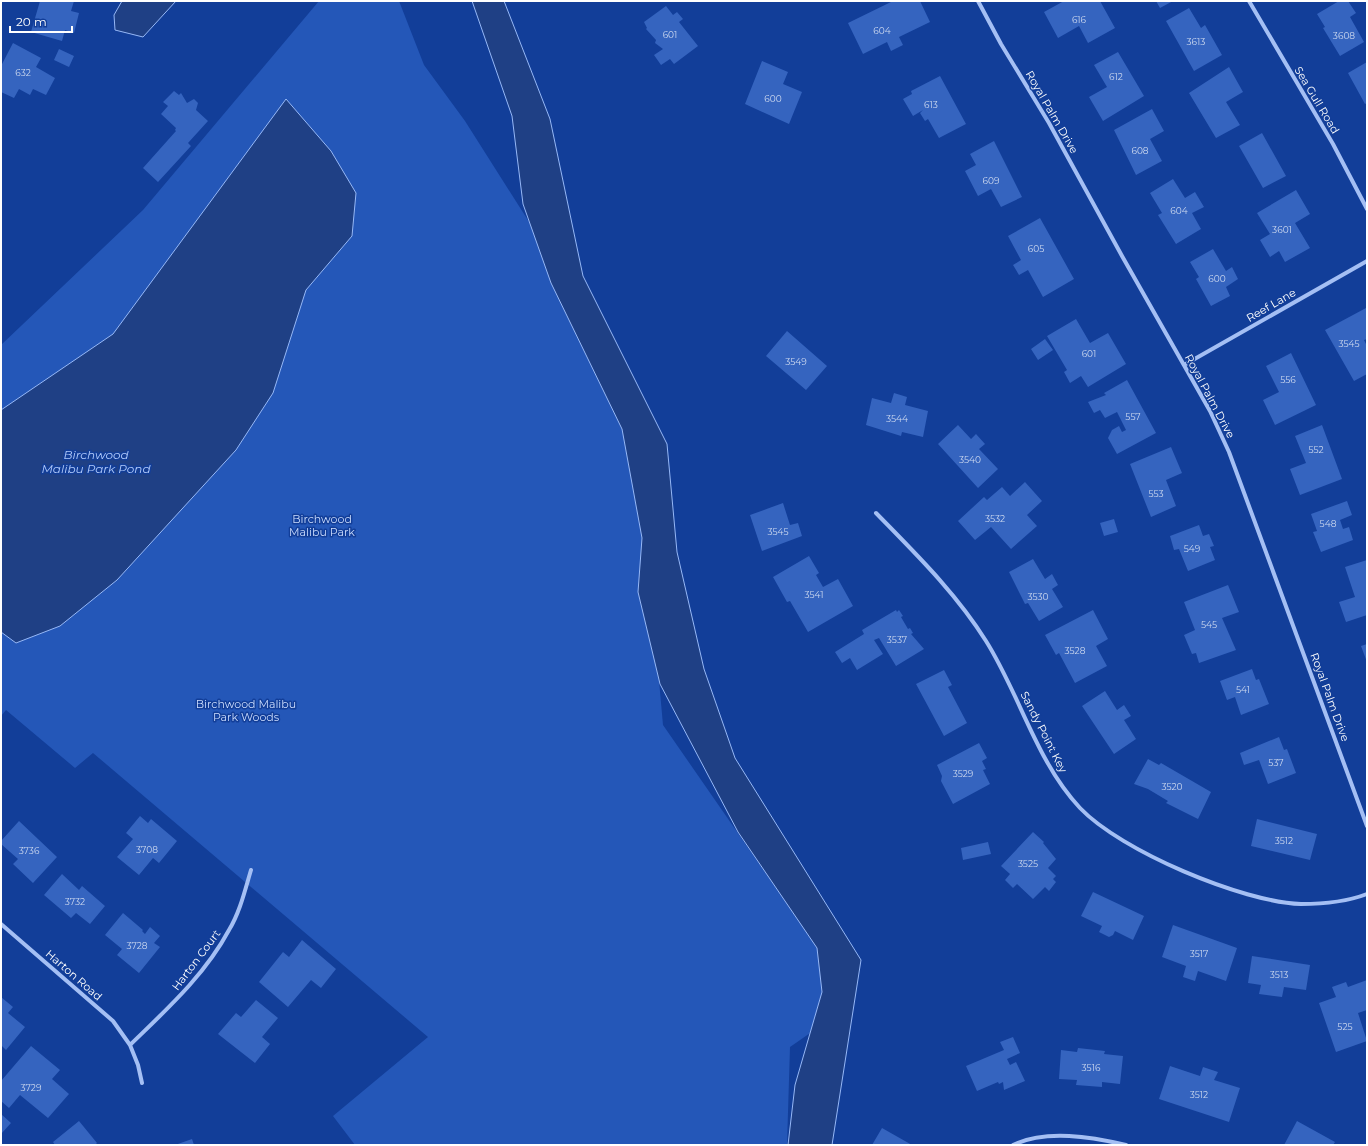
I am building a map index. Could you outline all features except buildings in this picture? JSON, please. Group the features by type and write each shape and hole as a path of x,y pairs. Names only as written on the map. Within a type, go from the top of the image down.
{"street":[{"name":"Royal Palm Drive","path":"978,1 1001,44 1049,123 1210,411 1229,452 1367,826"},
{"name":"Sea Gull Road","path":"1249,1 1333,144 1367,209"},
{"name":"Reef Lane","path":"1184,365 1367,261"},
{"name":"Sandy Point Key","path":"876,513 928,566 959,601 986,641 1009,684 1043,755 1060,783 1081,808 1105,830 1133,847 1195,876 1276,901 1300,904 1330,903 1367,894"},
{"name":"Harton Court","path":"130,1045 178,998 209,960 230,930 243,898 251,870"},
{"name":"Harton Road","path":"1,924 113,1021 130,1045 138,1065 142,1082"},
{"path":"1013,1145 1040,1137 1103,1140 1126,1145"}],"green space":[{"name":"Birchwood Malibu Park","path":"319,1 399,1 424,65 465,121 597,329 638,446 663,725 855,1002 790,1047 787,1145 355,1145 333,1116 428,1037 93,753 75,768 6,710 1,716 1,345 143,210"}],"water":[{"path":"122,1 176,1 143,37 115,30 114,15"},
{"path":"472,1 504,1 550,119 583,276 667,444 677,552 704,669 735,758 861,960 832,1145 788,1145 795,1085 822,992 817,948 738,832 660,684 638,592 642,538 622,429 551,283 523,204 512,116"},
{"name":"Birchwood Malibu Park Pond","path":"286,99 331,151 356,193 352,236 306,290 273,393 236,450 117,580 60,626 16,643 1,632 1,410 113,334"}],"park label":[{"name":"Birchwood Malibu Park Woods","path":"246,710"}]}
